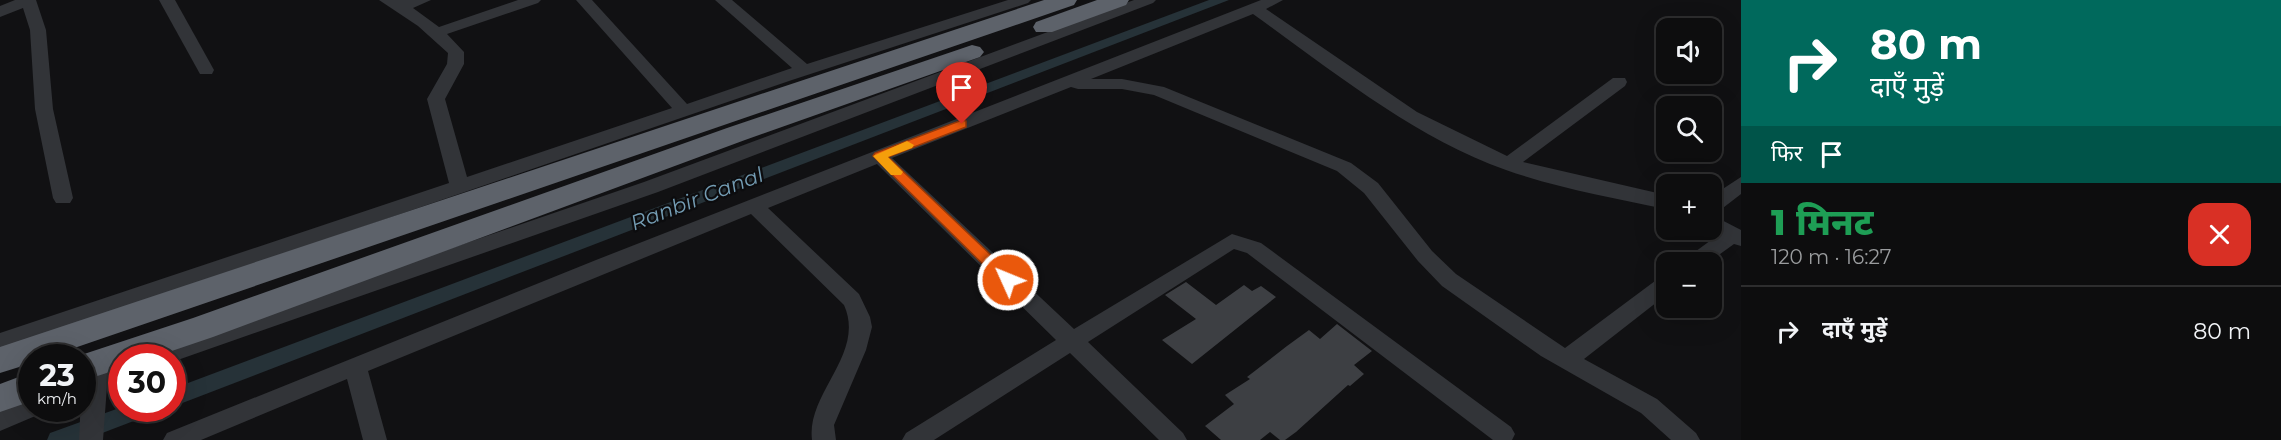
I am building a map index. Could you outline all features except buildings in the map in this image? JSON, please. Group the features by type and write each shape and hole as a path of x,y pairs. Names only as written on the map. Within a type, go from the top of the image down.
{"highway":[{"path":"0,360 1066,0"},
{"path":"96,381 202,328 725,138 1118,0"},
{"path":"0,398 18,391"}],"street":[{"path":"0,12 28,0 38,30 44,109 63,198"},
{"path":"167,0 206,70"},
{"path":"394,3 423,0"},
{"path":"436,33 533,0"},
{"path":"585,0 684,111"},
{"path":"723,0 804,70"},
{"path":"0,342 804,70 1023,0"},
{"path":"186,348 651,187 1148,0"},
{"path":"176,440 217,431 355,366 1275,0"},
{"path":"394,3 436,33 456,52 458,58 438,90 436,99 460,187"},
{"path":"1255,8 1355,79 1395,104 1437,129 1509,164 1656,200"},
{"path":"1509,164 1619,82"},
{"path":"1066,84 1122,84 1158,91 1344,167 1371,188 1425,256 1449,280 1483,306 1566,360 1649,406 1688,440"},
{"path":"879,156 1175,440"},
{"path":"1722,198 1741,184"},
{"path":"754,206 852,300 858,313 861,326 857,344 826,413 822,425 824,440"},
{"path":"1711,252 1737,236 1722,228"},
{"path":"914,440 1225,243 1237,241 1254,248 1503,434"},
{"path":"1566,360 1656,292"},
{"path":"355,366 375,440"},
{"path":"0,421 18,413"},
{"path":"90,422 91,440"}],"waterway":[{"name":"Ranbir Canal","path":"186,393 1222,0"},
{"name":"Ranbir Canal","path":"58,440 108,421"}],"slow traffic":[{"path":"896,172 879,156 907,145"}],"route":[{"path":"962,124 879,156 1008,280"}]}
